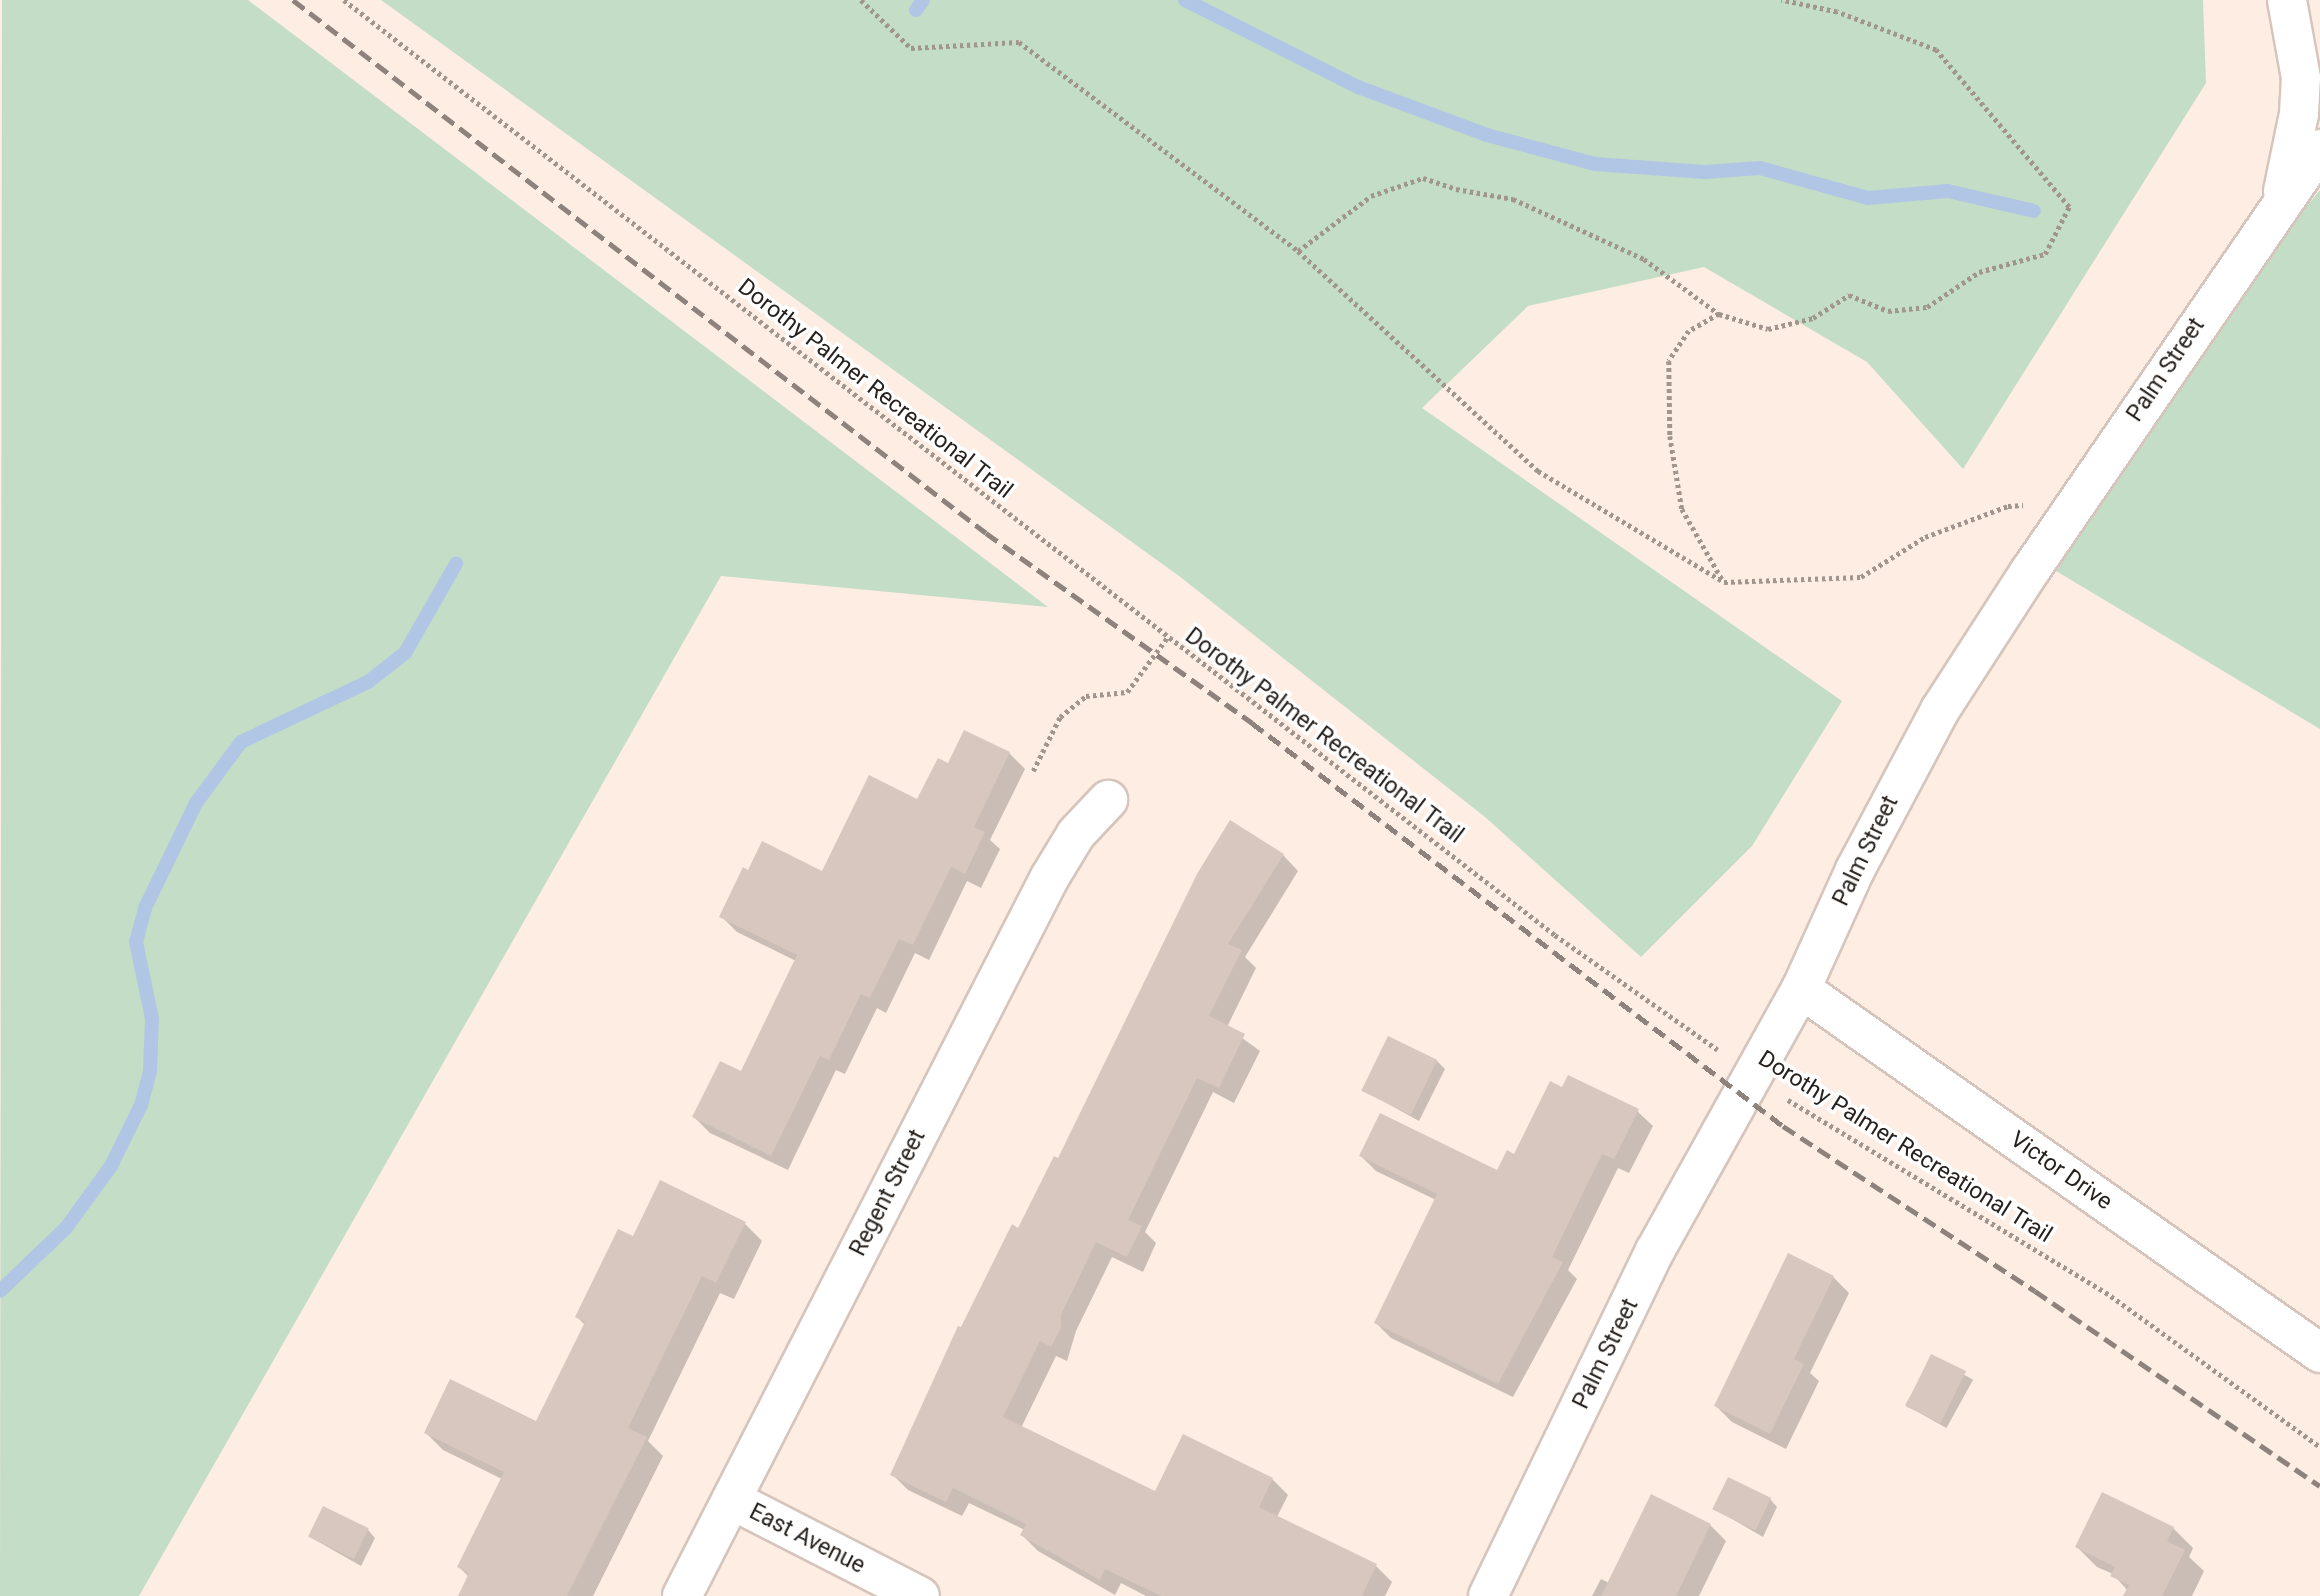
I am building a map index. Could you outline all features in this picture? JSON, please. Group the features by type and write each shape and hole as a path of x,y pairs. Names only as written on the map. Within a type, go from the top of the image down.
{"street":[{"path":"2280,204 2299,114 2301,78 2287,0"},
{"name":"Palm Street","path":"1488,1596 1656,1251 1801,989 1855,870 1940,710 2075,505 2320,149"},
{"name":"Regent Street","path":"682,1596 1049,877 1076,834 1108,800"},
{"name":"Victor Drive","path":"1801,989 2320,1353"},
{"name":"East Avenue","path":"732,1500 920,1596"}],"path":[{"name":"Dorothy Palmer Recreational Trail","path":"344,0 1555,935 1794,1104 2111,1296 2320,1447"},
{"path":"861,0 911,48 1019,42 1297,251 1538,471 1724,582 1861,577 1925,537 2008,506 2075,505"},
{"path":"1297,251 1371,196 1423,178 1456,189 1513,199 1632,253 1719,314 1768,329 1813,318 1849,295 1888,311 1927,307 1979,272 2045,254 2069,207 1936,50 1838,12 1781,0"},
{"path":"1719,314 1689,331 1669,361 1671,436 1682,509 1724,582"},
{"path":"1033,771 1060,717 1086,696 1127,692 1167,638"}],"green space":[{"path":"2,0 248,0 1048,607 721,576 139,1596 0,1596"},
{"path":"381,0 2203,0 2206,83 1963,469 1867,362 1704,267 1528,306 1422,408 1842,701 1752,846 1641,957 1485,817 1179,576"},
{"path":"2320,190 2320,729 2051,568 2256,268"}],"building":[{"path":"964,730 1010,752 974,827 985,832 965,874 951,867 913,945 899,939 870,998 861,994 829,1060 820,1056 771,1156 692,1117 720,1061 741,1071 797,955 719,917 743,867 748,870 762,841 822,871 869,775 917,799 938,758 948,763"},
{"path":"1230,820 1284,854 1228,944 1242,950 1209,1016 1245,1034 1219,1088 1197,1078 1128,1220 1142,1226 1127,1257 1096,1242 1061,1315 1061,1327 1051,1347 1040,1341 1003,1417 1155,1491 1183,1434 1273,1478 1259,1507 1377,1564 1362,1596 1161,1596 1105,1569 1100,1580 1020,1535 1026,1524 953,1488 946,1502 890,1475 958,1326 961,1327 1012,1224 1018,1228 1054,1156 1058,1158 1197,874"},
{"path":"1388,1036 1437,1060 1411,1115 1361,1091"},
{"path":"1568,1075 1639,1109 1614,1159 1602,1154 1552,1257 1563,1262 1498,1384 1374,1323 1437,1194 1359,1156 1380,1113 1497,1170 1507,1150 1514,1154 1550,1081 1562,1087"},
{"path":"660,1180 746,1222 716,1283 702,1276 628,1428 647,1437 567,1596 458,1596 469,1573 457,1567 504,1472 424,1433 450,1379 536,1421 585,1322 575,1317 618,1229 633,1236"},
{"path":"1788,1253 1834,1276 1794,1359 1804,1364 1770,1434 1714,1406"},
{"path":"1931,1354 1966,1371 1941,1423 1906,1406"},
{"path":"1728,1477 1771,1498 1755,1530 1712,1509"},
{"path":"2102,1492 2174,1527 2167,1541 2185,1550 2162,1596 2123,1596 2129,1585 2110,1576 2115,1567 2075,1547"},
{"path":"1651,1494 1711,1524 1676,1596 1601,1596"},
{"path":"323,1506 369,1528 354,1559 308,1537"}],"waterway":[{"path":"916,10 923,0"},
{"path":"1185,0 1358,87 1487,135 1595,164 1705,172 1760,168 1868,198 1948,191 2034,211"},
{"path":"0,1291 66,1228 111,1166 141,1105 150,1071 152,1019 136,942 145,908 196,803 241,742 368,682 405,653 456,564"}],"railway":[{"path":"293,0 986,533 1252,723 1783,1126 2035,1291 2320,1486"}]}
